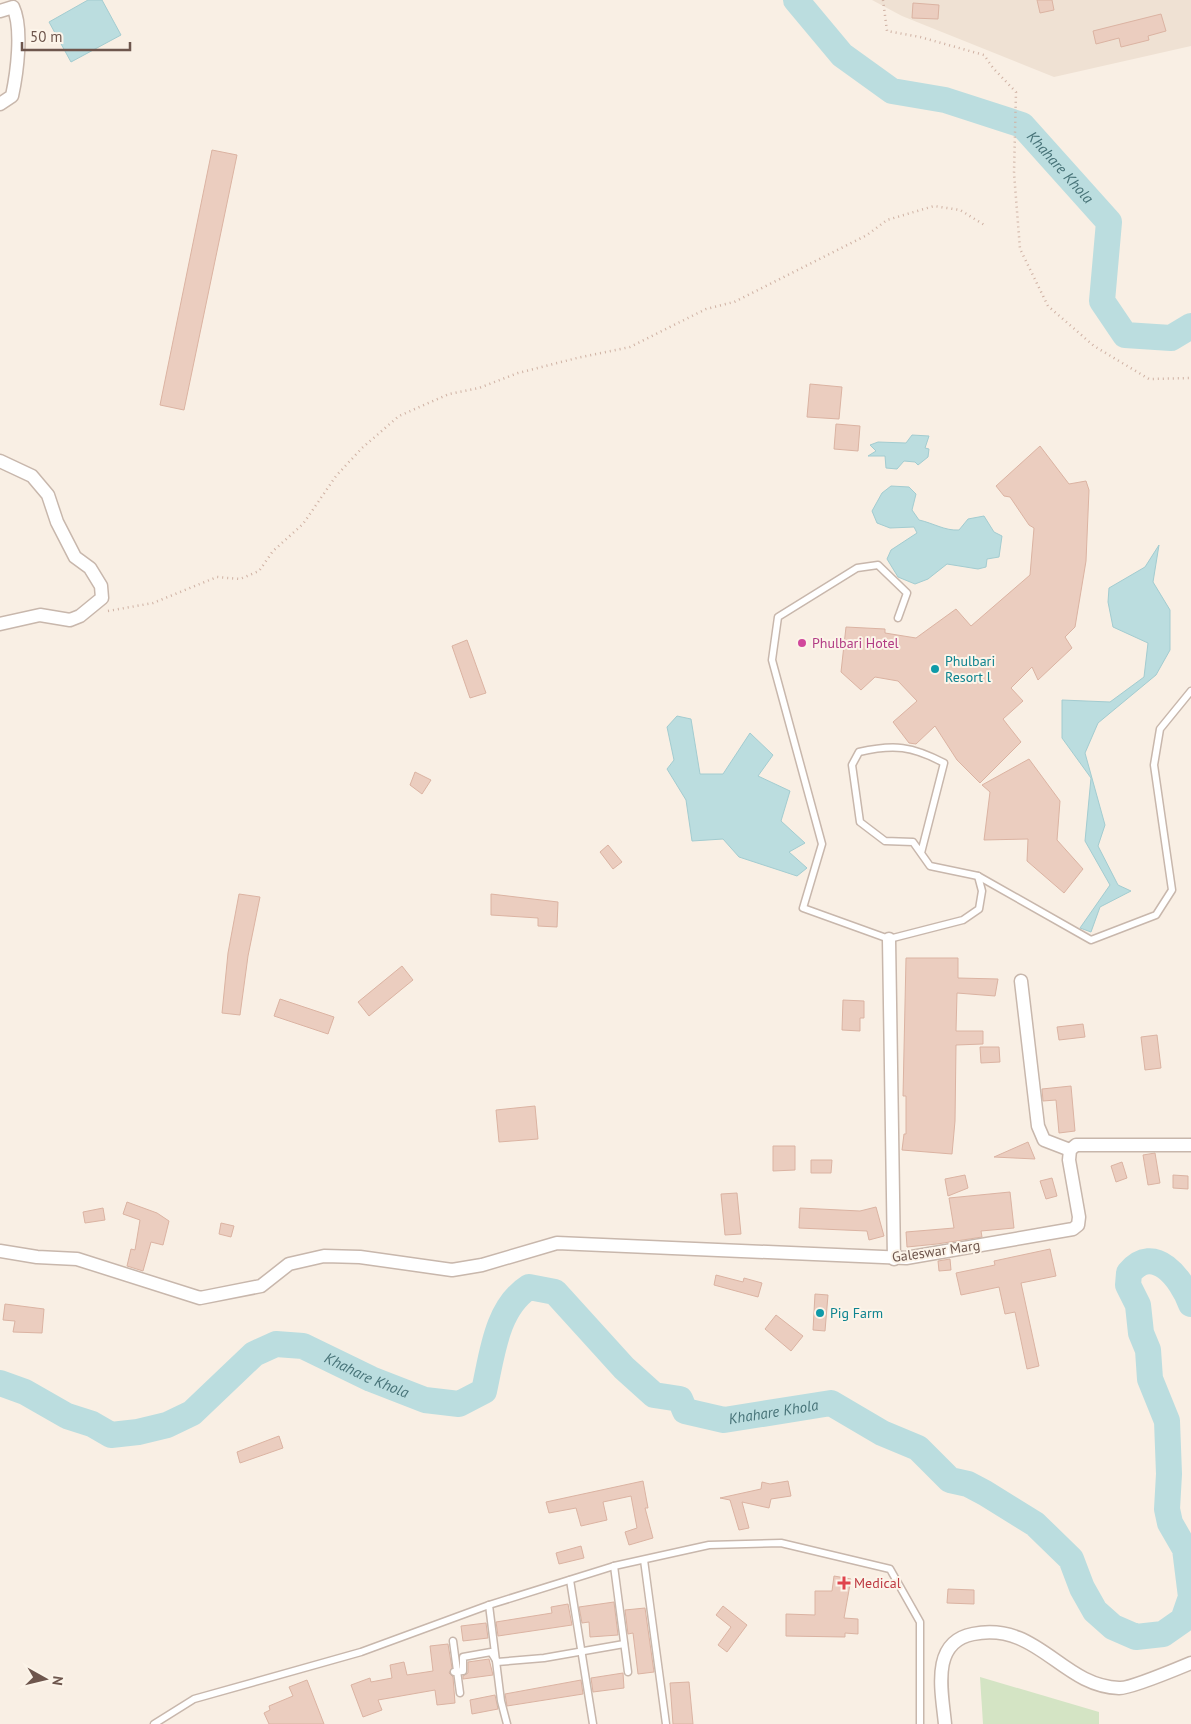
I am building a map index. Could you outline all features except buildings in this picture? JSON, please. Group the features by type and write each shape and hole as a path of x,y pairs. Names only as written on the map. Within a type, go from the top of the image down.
{"street":[{"path":"0,10 13,8 17,15 18,34 16,77 12,96 0,104"},
{"path":"0,461 32,476 48,495 58,522 75,556 90,568 101,586 102,598 80,616 70,620 40,615 0,624"},
{"path":"889,939 894,1259"},
{"path":"1020,981 1038,1126 1044,1140 1070,1150 1076,1145 1083,1143 1191,1145"},
{"name":"Galeswar Marg","path":"0,1251 37,1257 77,1259 200,1298 261,1286 289,1264 324,1256 360,1257 452,1270 482,1265 557,1243 894,1259 906,1258 1074,1229 1078,1225 1079,1217 1069,1160 1070,1150"},
{"path":"945,1724 940,1676 943,1659 949,1646 965,1636 987,1631 1018,1637 1051,1655 1064,1667 1089,1681 1120,1688 1191,1664"}],"lane":[{"path":"898,618 907,593 878,565 856,568 778,617 772,660 822,844 803,908 889,939 963,920 979,909 982,892 978,876"},
{"path":"921,853 944,763 920,750 882,747 859,752 852,765 860,822 885,841 913,842 930,866 978,876 1091,940 1156,914 1172,890 1154,765 1160,729 1191,691"},
{"path":"154,1724 194,1699 361,1652 489,1605 614,1566 709,1546 781,1544 890,1569 920,1622 920,1724"},
{"path":"644,1560 666,1724"},
{"path":"614,1566 628,1672"},
{"path":"570,1580 593,1724"},
{"path":"489,1605 502,1701 507,1724"},
{"path":"453,1641 460,1693"},
{"path":"497,1662 581,1652 624,1644"},
{"path":"456,1671 463,1671 463,1657 491,1652 497,1662"}],"path":[{"path":"884,0 887,31 920,37 984,55 993,68 1016,92 1014,173 1020,249 1048,306 1094,346 1149,379 1191,378"},
{"path":"80,616 153,603 217,577 240,579 259,571 273,552 302,524 336,476 362,448 398,416 449,394 479,388 518,374 577,358 630,346 706,309 742,298 867,235 887,220 934,206 960,210 986,226"}],"shaded area":[{"path":"872,0 1191,0 1191,46 1054,77 902,16"}],"green space":[{"path":"980,1677 1099,1712 1099,1724 983,1724"}],"water":[{"path":"88,0 102,0 121,35 71,62 49,22"},
{"path":"912,435 929,436 925,448 929,449 928,457 918,465 915,462 904,461 897,469 886,468 885,456 868,456 876,451 870,445 878,442 906,443"},
{"path":"891,486 909,487 916,494 912,510 919,520 959,530 968,519 984,516 994,532 1002,536 999,557 987,559 986,567 978,569 947,564 928,579 915,584 898,577 887,559 891,550 917,533 914,527 890,528 877,523 872,511 882,493"},
{"path":"1159,545 1153,582 1170,610 1170,650 1156,675 1098,723 1085,753 1105,825 1098,846 1118,885 1131,891 1100,907 1091,932 1080,928 1110,885 1085,841 1091,778 1062,738 1062,700 1110,702 1144,677 1148,643 1113,627 1108,602 1109,588 1145,567"},
{"path":"677,716 691,719 700,774 723,774 750,733 773,755 758,776 790,791 781,821 805,843 789,852 807,868 797,876 739,857 723,839 692,841 686,800 667,769 674,760 667,727"}],"waterway":[{"name":"Khahare Khola","path":"796,0 842,55 892,91 945,100 1022,125 1109,222 1102,301 1125,335 1171,338 1191,326"},
{"name":"Khahare Khola","path":"0,1383 25,1392 67,1416 92,1424 111,1435 138,1432 167,1425 192,1413 254,1354 276,1344 303,1346 371,1379 425,1400 459,1404 484,1391 493,1348 502,1320 518,1296 529,1287 555,1292 624,1368 654,1395 680,1399 685,1411 724,1420 831,1403 882,1433 918,1448 950,1480 968,1484 1035,1524 1071,1559 1082,1588 1095,1611 1113,1627 1136,1637 1163,1634 1183,1620 1191,1597 1185,1549 1170,1523 1167,1509 1169,1474 1167,1421 1150,1379 1148,1350 1141,1333 1138,1305 1128,1285 1129,1273 1138,1264 1148,1261 1157,1263 1174,1275 1187,1294 1191,1304"}],"place":[{"name":"Phulbari Hotel","path":"802,643"},
{"name":"Phulbari Resort l","path":"935,669"},
{"name":"Pig Farm","path":"820,1313"},
{"name":"Medical","path":"844,1583"}]}
